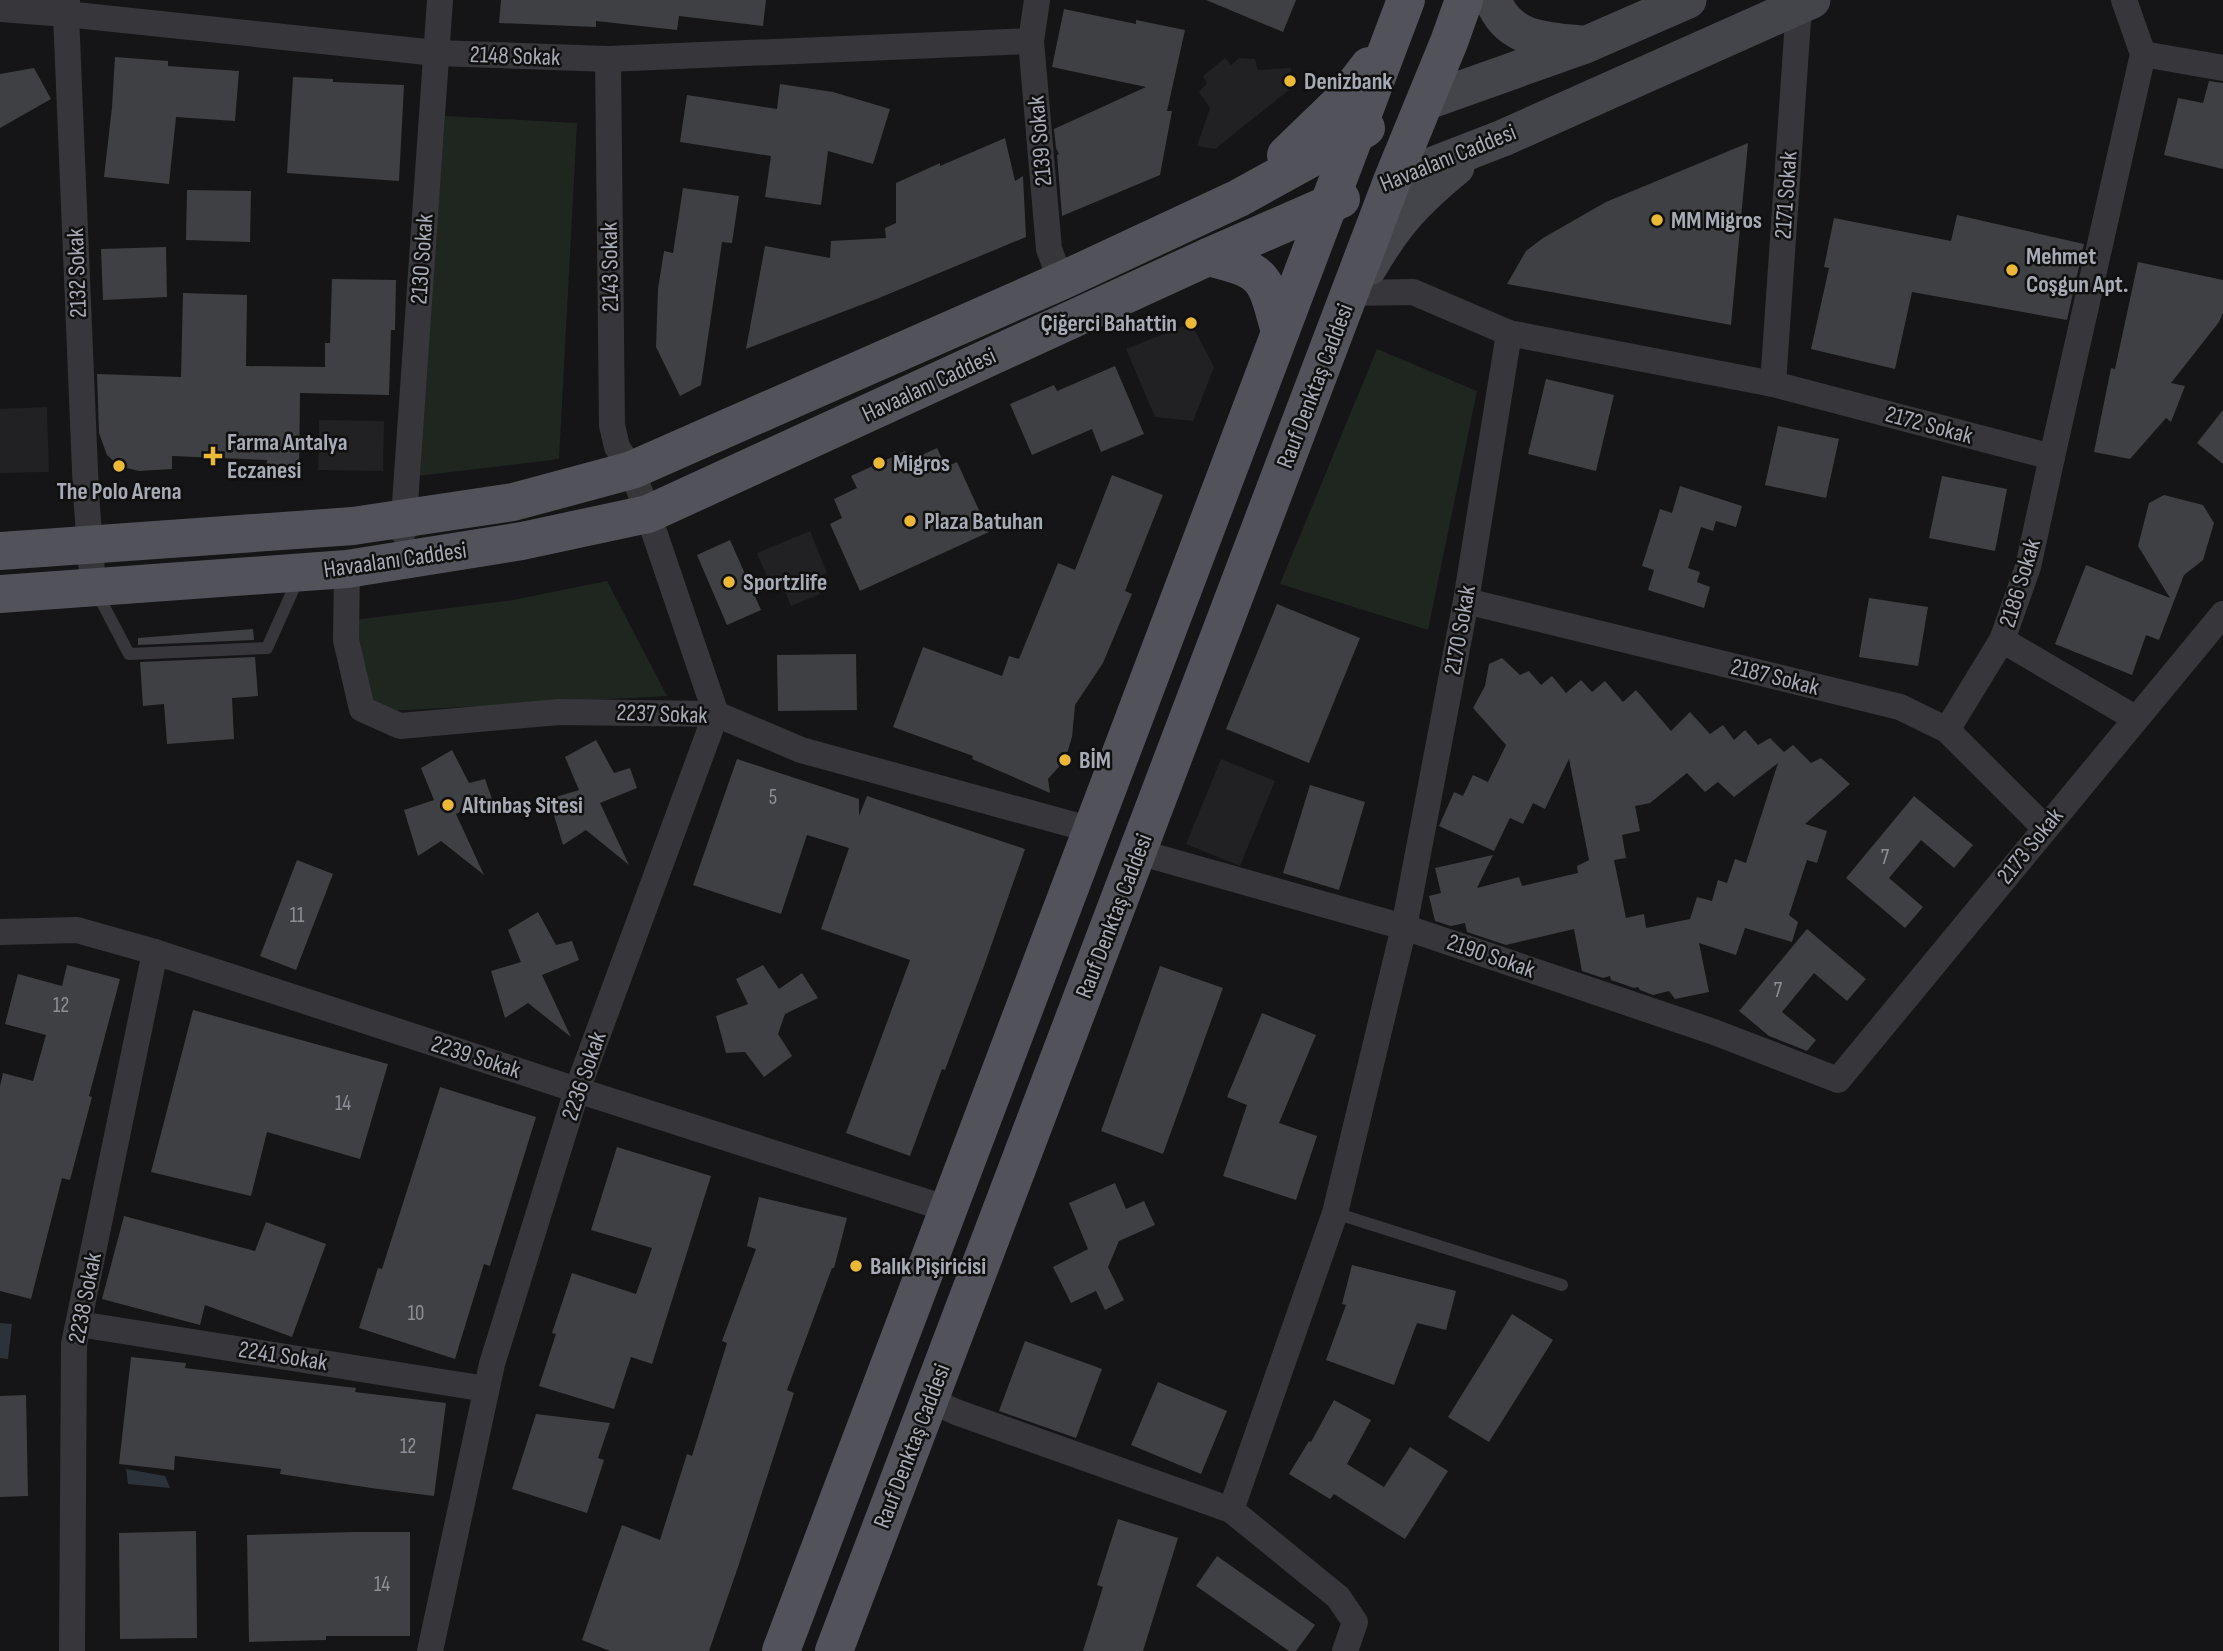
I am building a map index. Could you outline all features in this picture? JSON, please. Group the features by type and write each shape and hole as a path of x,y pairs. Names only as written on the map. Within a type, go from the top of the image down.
{"main road":[{"name":"Rauf Denktaş Caddesi","path":"781,1651 1406,0"},
{"name":"Rauf Denktaş Caddesi","path":"834,1651 1348,303 1392,181 1464,0"},
{"path":"1241,197 1342,101 1392,38"},
{"name":"Havaalanı Caddesi","path":"0,551 304,531 513,502 632,470 1061,281 1241,197 1356,132 1425,102"},
{"name":"Havaalanı Caddesi","path":"0,594 347,569 522,541 648,514 1208,257 1328,204 1392,181"},
{"path":"1208,257 1240,265 1261,277 1271,299 1280,332"}],"street":[{"name":"2130 Sokak","path":"403,561 403,518 440,0"},
{"name":"2139 Sokak","path":"1037,0 1031,41 1049,249 1061,281"},
{"path":"1493,0 1497,11 1520,33 1585,45"},
{"name":"Havaalanı Caddesi","path":"1425,102 1585,45 1688,0"},
{"path":"2052,457 2143,54 2124,0"},
{"name":"Havaalanı Caddesi","path":"1392,181 1481,147 1805,3"},
{"name":"2171 Sokak","path":"1773,384 1805,3"},
{"name":"2148 Sokak","path":"0,9 66,7 436,53 608,59 1031,41"},
{"name":"2132 Sokak","path":"66,7 89,546 93,586"},
{"path":"2143,54 2223,68"},
{"name":"2143 Sokak","path":"608,59 611,425 617,447 632,470 648,514"},
{"path":"1348,303 1383,242 1405,213 1481,147"},
{"name":"2172 Sokak","path":"1348,303 1413,292 1508,333 1773,384 2052,457"},
{"name":"2170 Sokak","path":"1231,1510 1335,1213 1404,927 1465,601 1508,333"},
{"name":"2186 Sokak","path":"2052,457 2028,567 2002,640 2136,718"},
{"path":"648,514 716,714"},
{"name":"2237 Sokak","path":"347,569 346,640 362,709 400,726 559,712 716,714 802,750 1092,830"},
{"name":"2187 Sokak","path":"1465,601 1900,707 1947,730 2045,828"},
{"name":"2173 Sokak","path":"1838,1080 2223,614"},
{"path":"1947,730 2002,640"},
{"name":"2236 Sokak","path":"430,1651 492,1364 578,1090 716,714"},
{"name":"2190 Sokak","path":"1138,852 1404,927 1714,1032 1838,1080"},
{"name":"2239 Sokak","path":"0,932 77,930 155,951 948,1209"},
{"name":"2238 Sokak","path":"72,1651 74,1344 155,951"},
{"name":"2241 Sokak","path":"79,1324 486,1389"},
{"path":"930,1400 956,1412 1231,1510 1338,1597 1354,1622 1345,1651"}],"lane":[{"path":"93,586 130,654 267,648 302,571"},
{"path":"1335,1213 1562,1284"}],"shaded area":[{"path":"1225,58 1231,65 1239,58 1255,59 1258,70 1291,68 1289,90 1215,149 1197,146 1210,108 1199,92 1207,83 1203,76"},
{"path":"445,116 577,123 559,459 418,476"},
{"path":"1191,323 1214,367 1193,421 1155,417 1126,349"},
{"path":"1377,349 1477,391 1428,630 1280,584"},
{"path":"47,407 49,472 0,473 0,409"},
{"path":"319,420 384,421 383,471 318,470"},
{"path":"810,531 827,573 814,578 820,594 791,606 783,587 773,591 757,553"},
{"path":"607,581 667,696 388,711 367,700 354,620 513,600"},
{"path":"1221,759 1275,781 1240,866 1186,844"},
{"path":"0,1323 12,1324 8,1359 0,1358"},
{"path":"126,1469 165,1476 170,1488 128,1484"}],"building":[{"path":"501,0 766,0 763,26 679,16 677,30 596,21 596,27 499,23"},
{"path":"1206,0 1296,0 1283,32"},
{"path":"1064,9 1136,24 1136,20 1185,30 1167,111 1172,111 1160,175 1062,216 1059,154 1054,129 1146,87 1052,67"},
{"path":"115,57 168,61 168,66 239,71 235,121 176,117 169,184 104,177"},
{"path":"34,68 51,99 0,128 0,74"},
{"path":"293,77 333,79 333,82 404,85 399,181 287,173"},
{"path":"2209,81 2223,83 2223,169 2164,155 2178,98 2203,103"},
{"path":"780,84 833,92 890,109 873,164 828,151 821,205 765,197 771,156 680,142 687,95 777,109"},
{"path":"1005,138 1015,181 1023,176 1026,237 746,349 765,246 830,258 831,241 886,238 885,228 896,223 896,183"},
{"name":"MM Migros","path":"1748,143 1731,325 1507,284 1526,251 1543,238 1606,202"},
{"path":"683,188 739,196 732,243 722,242 701,385 680,396 656,347 658,289 664,251 673,253"},
{"path":"187,190 251,191 250,242 186,240"},
{"path":"1957,215 2084,244 2067,320 1912,292 1895,369 1811,349 1829,268 1824,267 1834,218 1951,241"},
{"path":"166,247 167,297 103,300 101,249"},
{"path":"2138,262 2223,280 2223,313 2219,322 2171,383 2185,386 2171,422 2166,418 2130,459 2094,452 2111,368 2115,369"},
{"path":"332,279 396,280 389,395 300,393 299,472 266,471 267,460 172,456 172,469 139,471 119,466 107,455 99,433 97,374 181,377 183,293 247,295 246,366 325,367 325,343 330,343"},
{"path":"1115,366 1144,434 1101,452 1092,429 1032,455 1010,404 1054,385 1057,391"},
{"path":"1546,379 1614,395 1596,471 1528,454"},
{"path":"2223,410 2223,464 2197,443"},
{"path":"1778,426 1839,439 1826,498 1765,485"},
{"name":"Plaza Batuhan","path":"937,448 946,467 957,462 989,532 860,591 830,524 842,518 834,499 857,488 851,476 905,451 909,461"},
{"path":"1112,475 1163,495 1125,591 1132,594 1103,663 1075,705 1072,737 1065,760 1048,779 1050,793 972,759 973,756 893,727 923,647 1002,676 1009,656 1019,659 1058,563 1075,570"},
{"path":"1942,476 2007,489 1995,551 1929,538"},
{"path":"1680,486 1742,506 1736,527 1716,521 1713,531 1701,527 1688,568 1700,572 1697,582 1710,587 1704,608 1648,590 1654,570 1642,566 1660,509 1672,513"},
{"path":"2164,495 2203,505 2214,523 2203,560 2184,575 2159,640 2146,635 2132,675 2055,644 2086,565 2170,598 2138,546 2149,503"},
{"name":"Sportzlife","path":"730,540 761,610 727,625 697,555"},
{"path":"1869,598 1928,607 1918,666 1859,657"},
{"path":"1277,604 1360,638 1309,763 1226,729"},
{"path":"253,629 254,640 138,645 138,638"},
{"path":"856,654 857,710 778,711 777,655"},
{"path":"255,657 258,696 232,698 234,739 167,744 164,704 143,706 140,662"},
{"path":"1502,658 1520,675 1529,671 1541,685 1552,676 1566,693 1581,680 1592,692 1605,681 1623,702 1636,690 1671,731 1690,712 1710,734 1723,725 1734,740 1745,730 1758,745 1770,738 1784,752 1793,745 1811,763 1821,758 1850,784 1805,824 1827,831 1817,863 1807,860 1789,915 1798,922 1792,942 1745,928 1736,955 1699,943 1709,992 1675,999 1669,991 1653,995 1638,987 1611,980 1610,976 1603,978 1582,971 1574,929 1506,945 1467,932 1465,923 1451,926 1435,921 1429,896 1441,893 1435,868 1493,855 1477,888 1519,877 1522,886 1578,873 1577,866 1589,860 1569,759 1545,809 1533,803 1523,824 1510,818 1494,851 1439,826 1454,792 1463,796 1473,775 1488,782 1506,745 1473,708 1485,686 1489,664","holes":["1778,763 1746,863 1735,859 1727,883 1718,880 1712,901 1697,897 1690,919 1646,928 1644,914 1626,918 1614,860 1626,858 1622,835 1640,831 1635,806 1650,803 1687,773 1705,792 1718,782 1734,797"]},
{"name":"Altınbaş Sitesi","path":"596,740 614,773 630,768 637,788 600,803 629,865 586,830 563,845 549,799 579,790 565,757"},
{"name":"Altınbaş Sitesi","path":"452,750 469,783 485,779 492,799 456,814 484,875 441,841 418,856 404,810 434,800 421,768"},
{"path":"737,759 859,799 859,816 867,796 1025,849 984,966 910,1156 846,1133 910,960 821,929 849,848 807,835 781,914 693,885"},
{"path":"1310,785 1365,802 1339,890 1283,873"},
{"path":"1914,796 1973,845 1954,868 1921,840 1889,878 1923,907 1905,928 1846,878"},
{"path":"297,860 333,874 296,970 260,956"},
{"path":"538,912 556,945 572,941 579,960 542,975 571,1037 528,1003 505,1018 491,971 521,962 508,930"},
{"path":"1807,929 1866,979 1847,1001 1814,973 1782,1012 1816,1040 1807,1051 1769,1036 1739,1011"},
{"path":"67,965 120,979 70,1180 62,1178 31,1299 0,1291 0,1086 3,1073 33,1081 46,1035 5,1024 18,974 62,986"},
{"path":"763,965 779,989 802,973 818,998 785,1014 778,1034 792,1056 764,1077 745,1052 726,1053 716,1016 748,1004 736,979"},
{"path":"1160,966 1223,988 1163,1154 1101,1131"},
{"path":"193,1010 388,1064 360,1159 267,1132 251,1196 151,1172"},
{"path":"1262,1013 1316,1035 1279,1123 1317,1136 1296,1200 1223,1176 1247,1105 1227,1097"},
{"path":"440,1087 536,1117 490,1266 484,1264 455,1359 359,1328 378,1268 382,1269"},
{"path":"617,1147 711,1176 652,1364 631,1357 614,1409 539,1386 556,1334 552,1333 572,1273 636,1294 652,1248 591,1230"},
{"path":"1115,1183 1126,1209 1144,1201 1155,1225 1119,1241 1108,1267 1124,1300 1105,1310 1096,1291 1071,1303 1053,1267 1088,1249 1069,1203"},
{"path":"759,1197 847,1218 834,1268 787,1390 794,1393 738,1567 709,1651 610,1651 582,1640 622,1525 660,1540 687,1454 692,1456 727,1343 722,1341 756,1249 747,1246"},
{"path":"124,1216 255,1251 266,1222 326,1244 292,1337 205,1305 200,1325 102,1299"},
{"path":"1352,1265 1456,1291 1446,1330 1417,1323 1394,1385 1326,1360 1346,1305 1342,1304"},
{"path":"1512,1314 1553,1340 1489,1442 1448,1417"},
{"path":"1025,1341 1102,1369 1076,1438 999,1411"},
{"path":"131,1357 186,1363 185,1368 356,1388 355,1392 446,1403 434,1496 280,1474 281,1469 175,1456 174,1470 119,1464"},
{"path":"1158,1382 1227,1411 1201,1474 1131,1445"},
{"path":"26,1395 28,1496 0,1497 0,1396"},
{"path":"1334,1400 1371,1420 1347,1464 1384,1487 1410,1447 1448,1471 1405,1539 1334,1494 1330,1499 1289,1474 1309,1441 1311,1442"},
{"path":"536,1414 610,1423 598,1458 604,1460 587,1513 512,1489"},
{"path":"1118,1519 1178,1538 1143,1651 1083,1651 1103,1587 1097,1585"},
{"path":"196,1531 197,1638 120,1639 119,1533"},
{"path":"410,1532 410,1636 326,1636 326,1640 249,1642 247,1535"},
{"path":"1217,1556 1315,1625 1296,1651 1289,1651 1196,1586"}],"place":[{"name":"Denizbank","path":"1290,81"},
{"name":"MM Migros","path":"1657,220"},
{"name":"Mehmet Coşgun Apt.","path":"2012,270"},
{"name":"Çiğerci Bahattin","path":"1191,323"},
{"name":"Farma Antalya Eczanesi","path":"213,456"},
{"name":"Migros","path":"879,463"},
{"name":"The Polo Arena","path":"119,466"},
{"name":"Plaza Batuhan","path":"910,521"},
{"name":"Sportzlife","path":"729,582"},
{"name":"BİM","path":"1065,760"},
{"name":"Altınbaş Sitesi","path":"448,805"},
{"name":"Balık Pişiricisi","path":"856,1266"}]}
